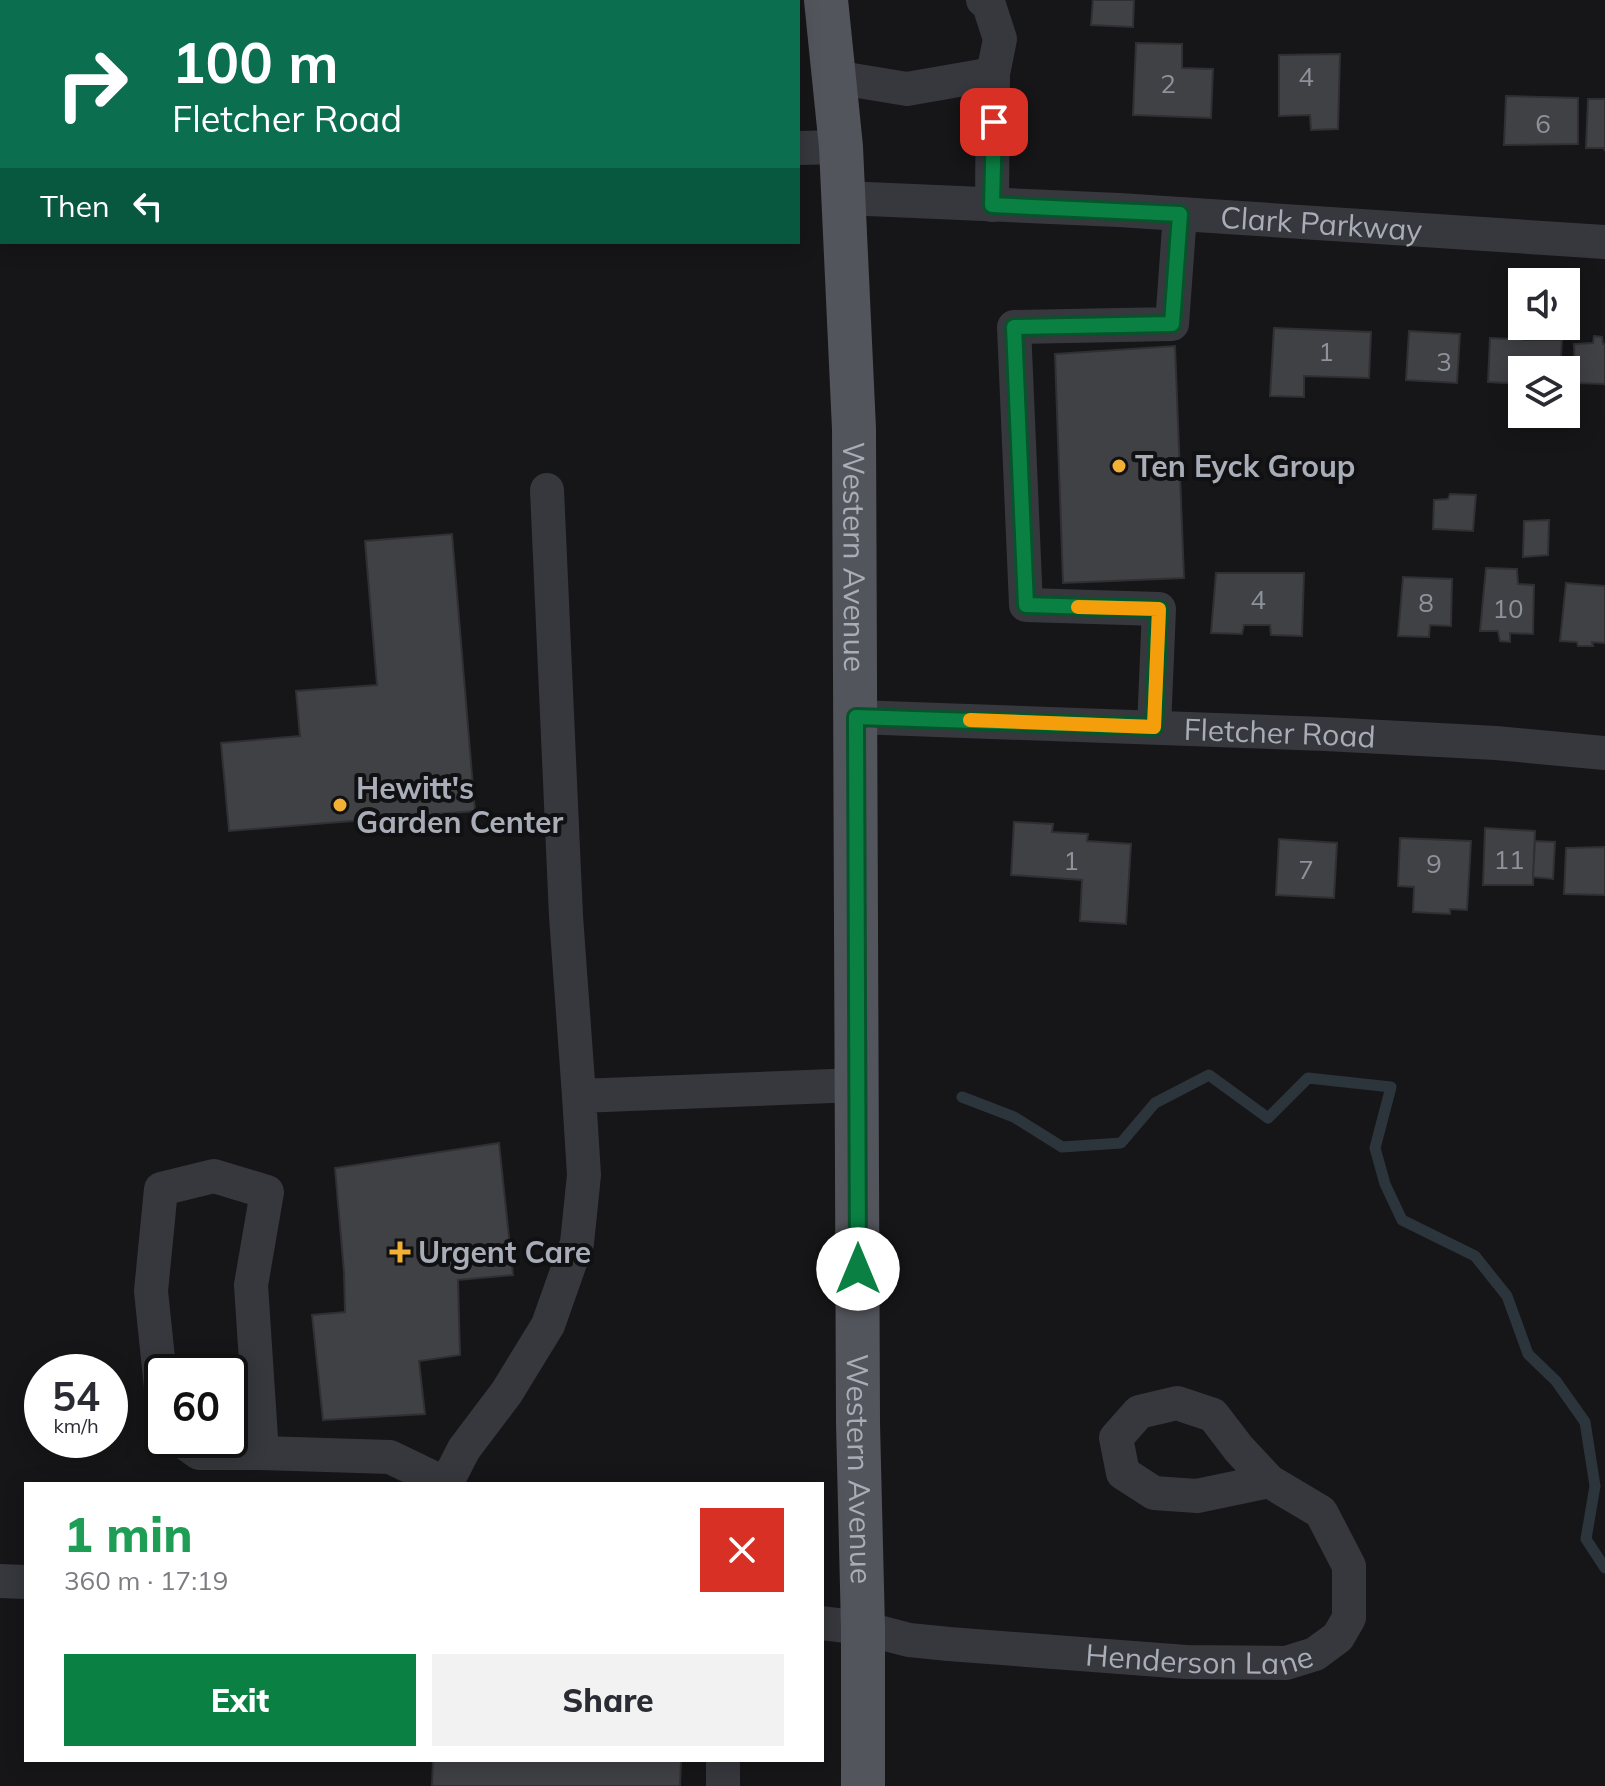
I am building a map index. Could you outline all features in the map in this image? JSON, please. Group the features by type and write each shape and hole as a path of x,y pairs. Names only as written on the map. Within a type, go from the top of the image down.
{"main road":[{"name":"Western Avenue","path":"826,0 841,147 854,429 858,1423 842,1625 863,1786"}],"street":[{"path":"983,0 989,5 1000,39 993,74 992,205"},
{"path":"834,77 907,89 993,74"},
{"path":"800,148 841,147"},
{"name":"Clark Parkway","path":"844,198 1180,214 1605,242"},
{"path":"1154,727 1159,609 1026,605 1014,327 1172,324 1180,214"},
{"path":"447,1482 464,1449 507,1392 548,1325 577,1243 584,1175 566,916 547,490"},
{"name":"Fletcher Road","path":"856,717 1496,743 1605,753"},
{"path":"579,1096 857,1085"},
{"path":"158,1354 151,1291 161,1189 214,1176 267,1192 251,1285 262,1453"},
{"path":"248,1453 390,1457 442,1482"},
{"name":"Henderson Lane","path":"842,1625 936,1643 1186,1662 1286,1663 1315,1654 1338,1637 1349,1618 1349,1566 1321,1512 1269,1481"},
{"path":"0,1581 24,1582"},
{"path":"723,1762 723,1786"}],"building":[{"path":"1093,0 1134,0 1133,27 1091,25"},
{"path":"1136,43 1182,44 1182,68 1213,69 1211,118 1133,115"},
{"path":"1340,54 1338,129 1311,130 1310,115 1279,116 1279,55"},
{"path":"1506,96 1578,98 1578,144 1504,145"},
{"path":"1588,99 1605,99 1605,151 1604,148 1586,148"},
{"path":"1274,328 1371,332 1369,378 1304,376 1304,397 1270,396"},
{"path":"1409,331 1460,334 1457,383 1406,380"},
{"path":"1594,336 1602,337 1605,344 1605,384 1580,383 1580,356 1574,356 1574,344 1593,343"},
{"path":"1490,338 1562,340 1561,356 1508,356 1508,383 1488,382"},
{"name":"Ten Eyck Group","path":"1175,346 1184,578 1063,583 1055,354"},
{"path":"1450,494 1476,495 1473,531 1433,529 1434,500 1448,499"},
{"path":"1549,520 1548,555 1523,557 1524,521"},
{"path":"452,534 475,811 229,831 221,743 300,736 296,691 377,685 365,541"},
{"path":"1486,568 1517,569 1518,584 1534,585 1533,634 1510,633 1510,642 1500,641 1498,631 1480,631"},
{"path":"1216,573 1304,573 1302,636 1271,635 1270,625 1244,625 1242,634 1211,633"},
{"path":"1403,577 1452,579 1451,626 1430,625 1429,637 1398,636"},
{"path":"1566,583 1605,586 1605,643 1592,642 1593,646 1578,646 1577,642 1560,641"},
{"path":"1014,822 1053,824 1052,832 1088,834 1087,841 1131,844 1126,924 1080,921 1082,880 1011,875"},
{"path":"1485,828 1535,831 1533,885 1483,885"},
{"path":"1400,838 1471,841 1467,910 1450,909 1450,914 1413,912 1414,887 1398,886"},
{"path":"1279,839 1337,843 1334,898 1276,895"},
{"path":"1535,841 1555,842 1553,879 1533,877"},
{"path":"1605,847 1605,895 1564,894 1566,848"},
{"path":"499,1143 513,1275 458,1280 460,1355 419,1361 425,1414 323,1420 312,1315 345,1312 335,1168"},
{"path":"433,1762 681,1762 680,1786 432,1786"}],"waterway":[{"path":"962,1097 1014,1117 1062,1147 1121,1143 1155,1103 1209,1075 1268,1118 1308,1078 1391,1087 1375,1148 1385,1184 1402,1220 1475,1256 1507,1296 1528,1354 1556,1381 1585,1422 1595,1486 1586,1539 1605,1568"}],"slow traffic":[{"path":"970,720 1154,727 1159,609 1078,607"}],"place":[{"name":"Ten Eyck Group","path":"1119,466"},
{"name":"Hewitt's Garden Center","path":"340,805"},
{"name":"Urgent Care","path":"400,1252"}],"route":[{"path":"858,1269 856,717 1154,727 1159,609 1026,605 1014,327 1172,324 1180,214 992,205 994,122"}]}
